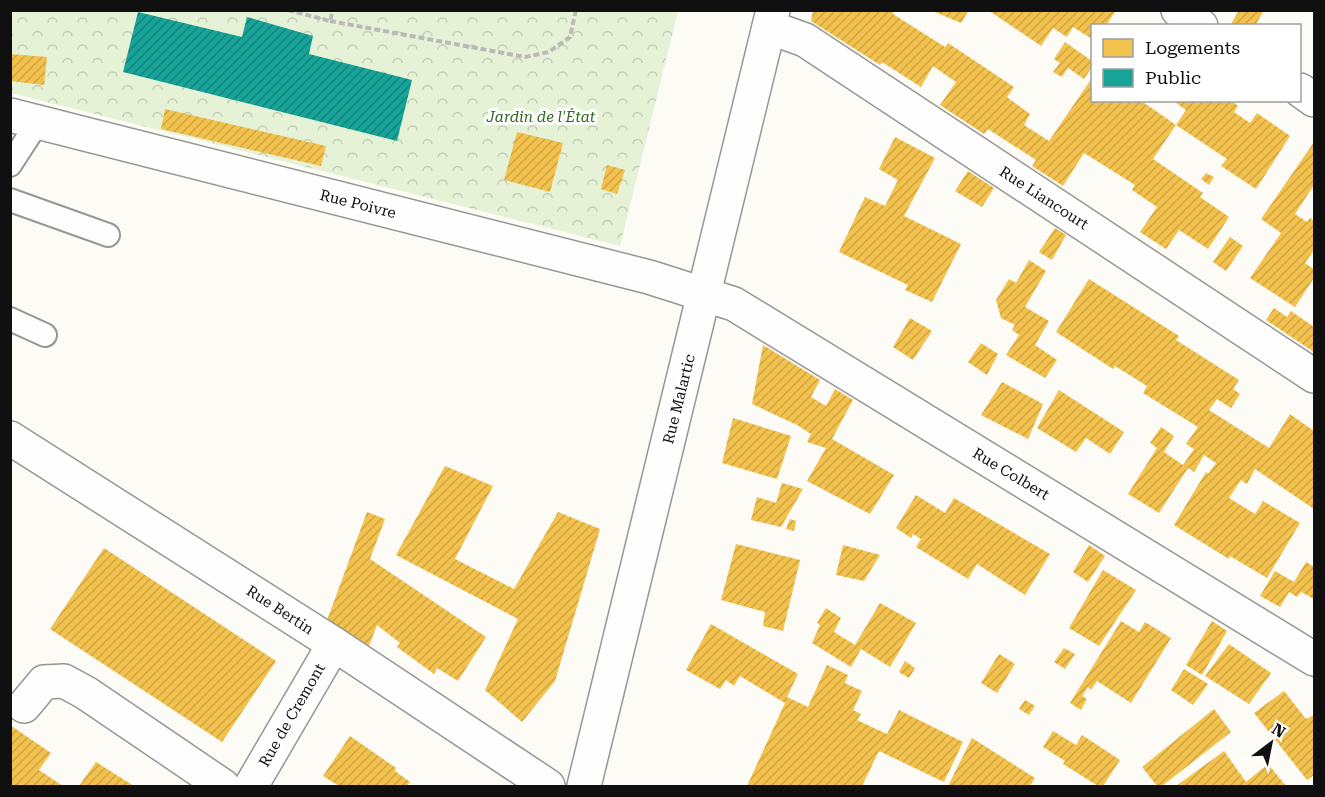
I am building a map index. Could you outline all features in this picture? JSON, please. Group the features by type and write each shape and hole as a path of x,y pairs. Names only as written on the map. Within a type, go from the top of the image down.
{"street":[{"path":"1178,10 1198,24"},
{"name":"Rue Malartic","path":"584,786 706,294 771,19"},
{"name":"Rue Liancourt","path":"771,19 1314,376"},
{"path":"1301,91 1314,100"},
{"name":"Rue Poivre","path":"25,119 649,277 706,294"},
{"name":"Rue Colbert","path":"706,294 734,304 1314,659"},
{"name":"Rue Bertin","path":"10,438 334,644 548,786"},
{"name":"Rue de Cremont","path":"251,786 334,644"},
{"path":"24,706 44,682 63,681 86,693 223,786"}],"lane":[{"path":"10,165 25,119"},
{"path":"10,200 108,235"},
{"path":"10,319 45,335"}],"path":[{"path":"288,10 330,21 525,57 549,52 570,37 576,10"},
{"path":"330,21 333,10"}],"green space":[{"name":"Jardin de l'État","path":"10,11 678,11 620,246 11,93"}],"building: Logements":[{"path":"813,10 894,10 893,14 945,47 948,43 1014,87 1007,97 1030,114 1024,125 1049,141 1091,79 1091,102 1143,102 1176,125 1153,159 1203,193 1200,197 1229,217 1208,249 1179,230 1166,249 1140,232 1157,207 1132,190 1135,185 1084,153 1063,186 1032,166 1036,160 988,129 984,134 940,105 956,82 933,66 921,87 882,62 880,65 811,21"},
{"path":"930,10 969,10 961,23"},
{"path":"988,10 1116,10 1107,24 1091,24 1091,38 1073,27 1067,37 1053,28 1041,46"},
{"path":"1239,10 1264,10 1256,24 1231,24"},
{"path":"1065,42 1091,60 1091,68 1084,79 1068,68 1062,77 1053,72 1060,63 1054,59"},
{"path":"10,54 47,57 44,85 10,81"},
{"path":"1175,102 1233,102 1238,106 1234,112 1250,123 1257,113 1290,136 1256,189 1221,166 1227,159 1176,125 1186,110"},
{"path":"165,109 326,146 321,166 161,129"},
{"path":"517,132 563,143 550,192 504,180"},
{"path":"895,137 935,158 904,216 961,244 932,302 905,290 908,285 839,252 865,197 885,206 898,180 879,169"},
{"path":"1314,142 1314,185 1295,214 1307,222 1310,218 1314,221 1314,250 1305,263 1314,269 1314,278 1295,307 1250,278 1281,233 1261,219"},
{"path":"607,165 625,170 617,194 601,189"},
{"path":"968,171 994,188 982,207 955,191"},
{"path":"1206,173 1214,177 1209,185 1201,179"},
{"path":"1055,228 1066,235 1052,260 1039,252"},
{"path":"1230,237 1243,246 1226,271 1213,262"},
{"path":"1029,260 1046,271 1025,307 1049,321 1035,345 1057,360 1045,378 1006,355 1019,335 1012,330 1015,325 1001,318 996,300 1009,279 1016,283"},
{"path":"1089,279 1179,336 1176,340 1239,380 1233,389 1240,394 1231,408 1217,399 1209,410 1269,448 1290,414 1314,431 1314,509 1255,469 1247,484 1241,480 1229,498 1255,514 1263,501 1300,523 1267,578 1230,556 1229,559 1174,525 1206,472 1208,474 1216,463 1204,455 1194,472 1188,468 1159,513 1128,494 1157,448 1150,443 1161,427 1174,436 1164,452 1183,465 1194,449 1186,444 1198,427 1143,393 1147,386 1115,366 1113,369 1056,332"},
{"path":"1274,308 1287,317 1291,311 1314,327 1314,352 1266,320"},
{"path":"910,318 932,331 913,360 893,347"},
{"path":"981,343 998,354 987,375 968,362"},
{"path":"763,345 820,380 811,397 826,406 835,389 853,400 832,439 894,475 870,514 807,481 826,448 807,442 811,434 797,425 752,404"},
{"path":"1002,382 1043,404 1028,439 981,415"},
{"path":"1059,390 1124,432 1110,454 1086,438 1076,452 1037,428"},
{"path":"733,418 791,436 777,479 722,463"},
{"path":"445,466 493,486 455,559 514,589 558,512 600,529 555,681 522,722 485,690 518,619 396,555"},
{"path":"782,483 803,489 781,527 751,520 757,497 776,503"},
{"path":"916,495 945,513 954,498 1050,554 1025,595 977,564 968,579 916,547 921,539 913,534 911,538 896,528"},
{"path":"367,512 385,519 370,559 486,637 458,681 437,668 434,674 397,647 400,643 377,625 369,646 345,630 343,635 326,623"},
{"path":"790,519 796,521 794,531 786,529"},
{"path":"736,544 800,560 783,631 763,626 765,612 721,600"},
{"path":"843,545 880,555 864,581 836,575"},
{"path":"1089,545 1105,556 1088,582 1073,572"},
{"path":"104,548 276,661 222,742 50,629"},
{"path":"1306,562 1314,567 1314,599 1301,592 1297,597 1289,592 1280,607 1260,596 1275,571 1294,582"},
{"path":"1103,570 1136,590 1099,646 1069,628"},
{"path":"880,603 916,623 890,667 861,649 851,667 812,643 820,625 817,623 826,608 841,618 834,632 855,645"},
{"path":"1121,621 1139,632 1145,622 1171,638 1131,703 1097,681 1091,690 1088,687 1082,696 1087,699 1081,710 1070,703"},
{"path":"1212,621 1227,631 1202,675 1186,665"},
{"path":"711,624 798,674 787,697 808,707 827,665 848,675 845,683 862,691 853,710 861,714 857,720 887,734 899,710 963,742 944,782 879,751 862,786 747,786 785,703 740,676 734,686 726,680 720,689 686,670"},
{"path":"1229,644 1271,673 1249,704 1205,676"},
{"path":"1064,648 1075,654 1065,669 1054,662"},
{"path":"999,654 1015,664 997,693 981,683"},
{"path":"905,661 915,668 909,678 899,672"},
{"path":"1184,669 1208,684 1193,705 1171,690"},
{"path":"1284,691 1306,719 1314,715 1314,775 1307,780 1254,713"},
{"path":"1025,700 1035,706 1029,715 1019,709"},
{"path":"1214,709 1231,732 1162,786 1157,786 1142,767"},
{"path":"10,725 51,753 39,770 63,786 10,786"},
{"path":"1053,731 1076,745 1082,735 1120,760 1103,786 1098,786 1063,764 1065,761 1043,747"},
{"path":"350,736 396,768 395,771 410,782 407,786 339,786 323,776"},
{"path":"972,738 1035,778 1030,786 948,786"},
{"path":"1224,751 1246,782 1268,764 1286,786 1176,786"},
{"path":"96,762 134,786 79,786"}],"building: Public":[{"path":"138,12 242,37 247,17 313,36 309,54 412,80 397,141 123,72"}]}
